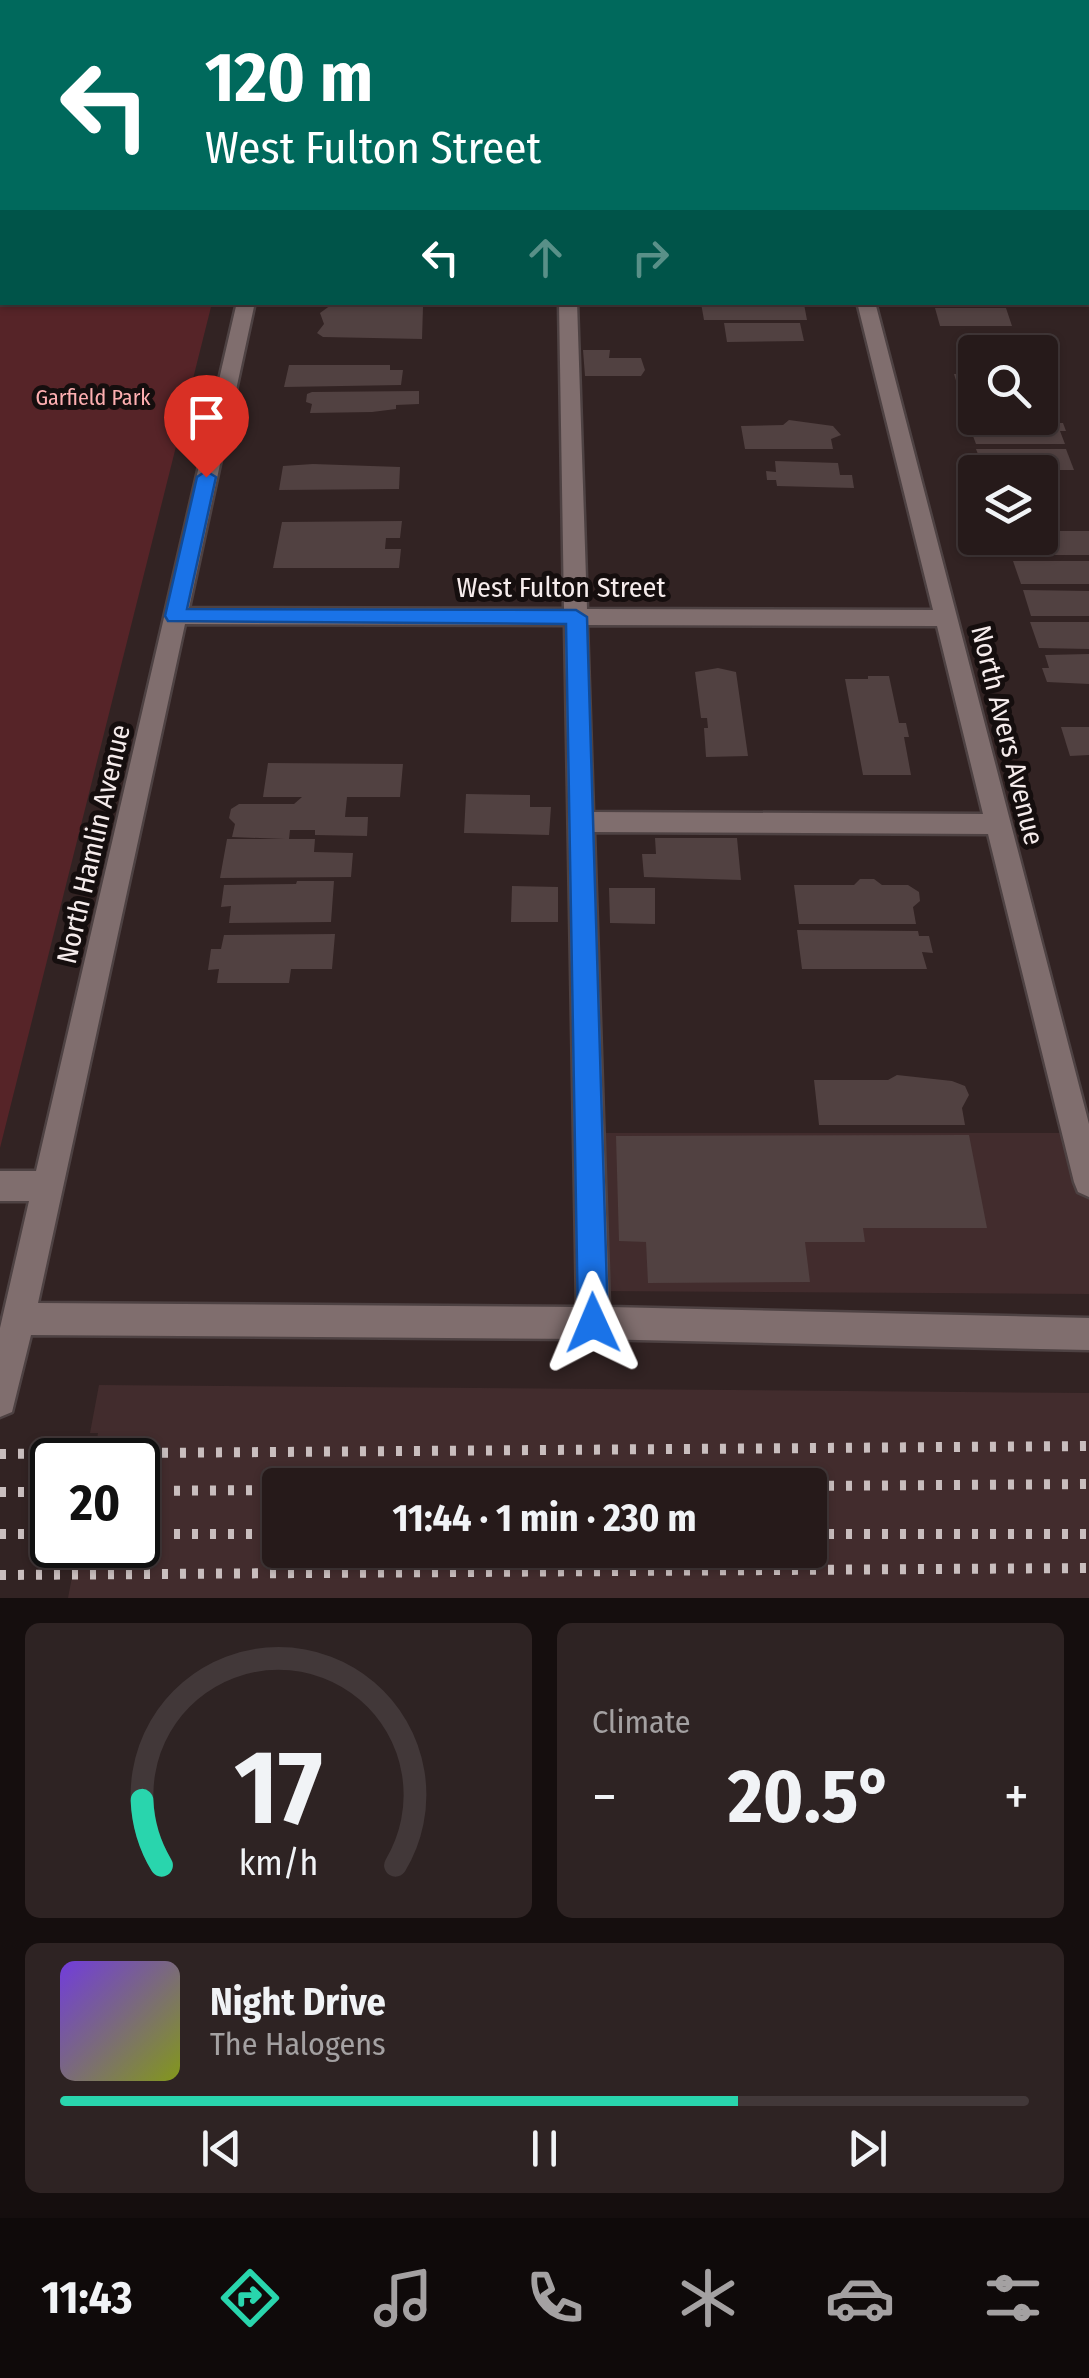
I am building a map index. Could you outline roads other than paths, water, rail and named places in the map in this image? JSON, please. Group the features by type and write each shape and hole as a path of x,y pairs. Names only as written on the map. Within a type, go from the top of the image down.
{"street":[{"name":"North Hamlin Avenue","path":"0,1400 245,305"},
{"path":"568,305 593,1323"},
{"name":"North Avers Avenue","path":"867,305 1089,1182"},
{"name":"West Fulton Street","path":"175,616 948,618"},
{"path":"582,822 999,824"},
{"path":"0,1186 48,1186"},
{"path":"18,1319 593,1323 1089,1334"}],"railway":[{"path":"0,1454 1089,1446"},
{"path":"827,1486 1089,1484"},
{"path":"160,1491 262,1490"},
{"path":"0,1492 30,1492"},
{"path":"0,1534 30,1534"},
{"path":"160,1534 262,1534"},
{"path":"827,1534 1089,1534"},
{"path":"0,1575 1089,1568"}],"park label":[{"name":"Garfield Park","path":"93,397"}]}
